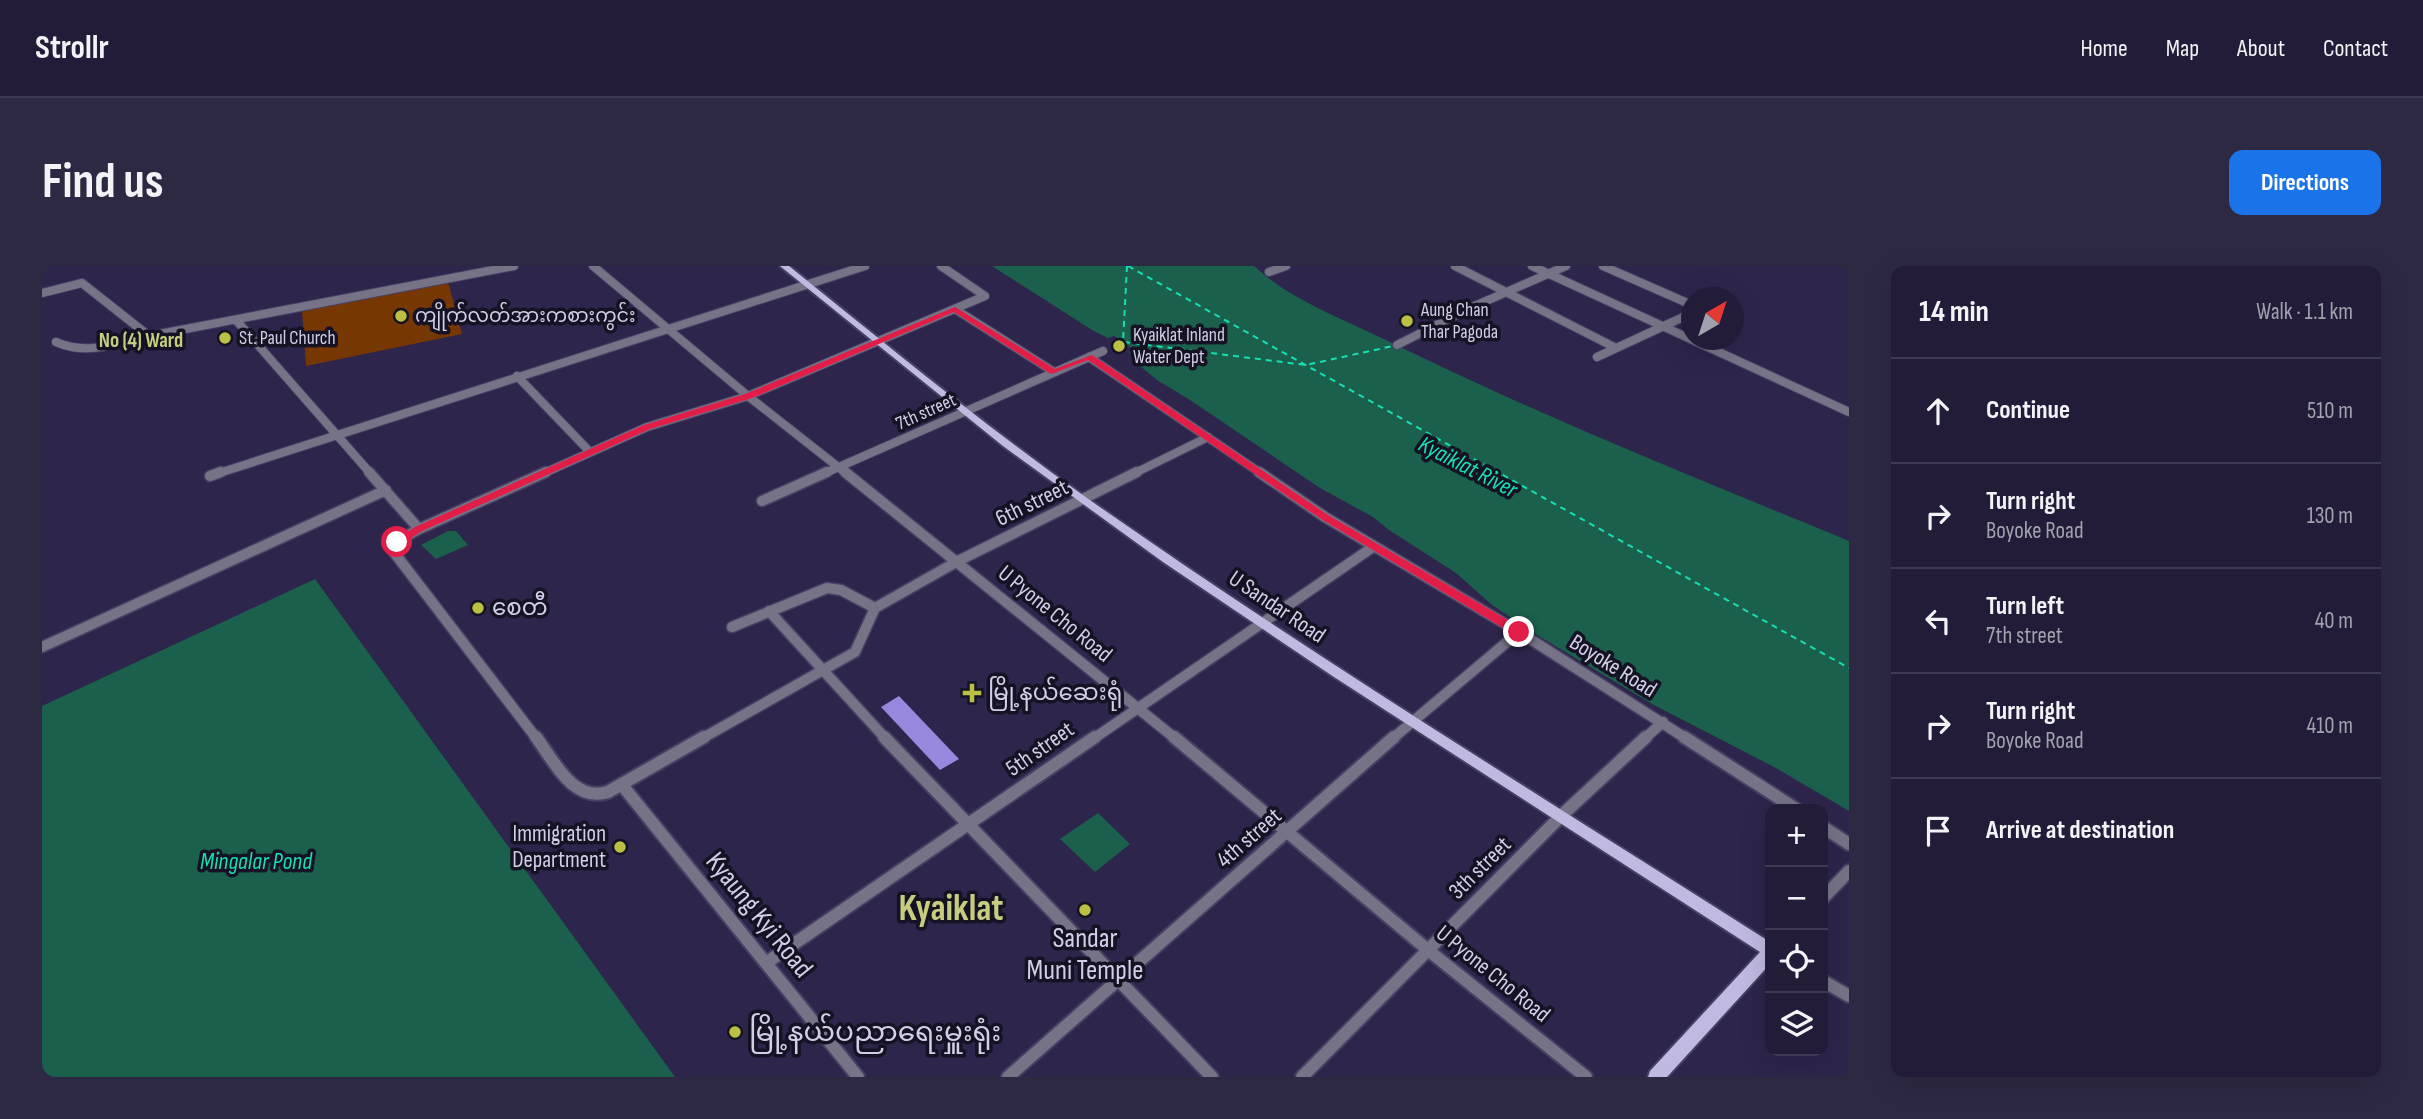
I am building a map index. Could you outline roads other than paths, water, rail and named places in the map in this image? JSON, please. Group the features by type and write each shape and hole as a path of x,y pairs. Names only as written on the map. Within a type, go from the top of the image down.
{"main road":[{"name":"U Sandar Road","path":"783,266 966,412 1083,500 1261,622 1765,949"},
{"path":"1656,1077 1765,957"}],"street":[{"path":"56,342 68,350 82,349 514,266"},
{"name":"U Pyone Cho Road","path":"593,266 748,396 958,561 1289,831 1429,950 1586,1077"},
{"path":"210,476 337,433 865,266"},
{"path":"732,627 827,588 841,590 875,608 858,648 824,671 608,792 595,795 580,792 393,551 397,542 419,529 647,427 748,396 984,297 985,294 941,266"},
{"path":"1269,272 1286,266"},
{"path":"1455,266 1616,348"},
{"path":"1532,266 1849,412"},
{"path":"1397,345 1566,266"},
{"path":"1603,266 1681,299"},
{"path":"42,293 79,283 85,284 149,336"},
{"path":"955,309 1054,372"},
{"path":"1597,357 1681,318"},
{"path":"236,320 419,529"},
{"name":"7th street","path":"762,501 1102,351"},
{"name":"Boyoke Road","path":"1089,357 1373,547 1519,632 1788,804"},
{"path":"517,376 590,452"},
{"name":"6th street","path":"875,608 958,561 1208,437"},
{"path":"42,647 386,490"},
{"name":"5th street","path":"766,963 1373,547"},
{"path":"769,611 926,783 969,823 1212,1077"},
{"name":"4th street","path":"1008,1077 1413,720 1519,632"},
{"name":"3th street","path":"1302,1077 1562,815 1663,722"},
{"name":"Kyaung Kyi Road","path":"622,785 858,1077"},
{"path":"1828,830 1849,844"},
{"path":"1828,893 1849,871"},
{"path":"1828,984 1849,996"}],"water":[{"name":"Kyaiklat River","path":"992,266 1254,266 1302,300 1448,370 1619,446 1849,541 1849,811 1776,768 1652,704 1537,635 1492,605 1456,573 1373,517 1320,488 1157,380 1134,361 1129,352 1133,349 1114,336 1108,338 1092,330"},
{"path":"448,531 456,531 468,545 436,559 421,545"},
{"name":"Mingalar Pond","path":"315,579 675,1077 42,1077 42,706"},
{"path":"1098,813 1130,844 1095,872 1060,839"}],"place":[{"name":"ကျိုက်လတ်အားကစားကွင်း","path":"401,316"},
{"name":"Aung Chan Thar Pagoda","path":"1407,321"},
{"name":"St. Paul Church","path":"225,338"},
{"name":"Kyaiklat Inland Water Dept","path":"1119,346"},
{"name":"စေတီ","path":"478,608"},
{"name":"မြို့နယ်ဆေးရုံ","path":"972,693"},
{"name":"Immigration Department","path":"620,847"},
{"name":"Sandar Muni Temple","path":"1085,910"},
{"name":"မြို့နယ်ပညာရေးမှူးရုံး","path":"735,1032"}],"district":[{"name":"No (4) Ward","path":"141,340"},
{"name":"Kyaiklat","path":"951,909"}]}
